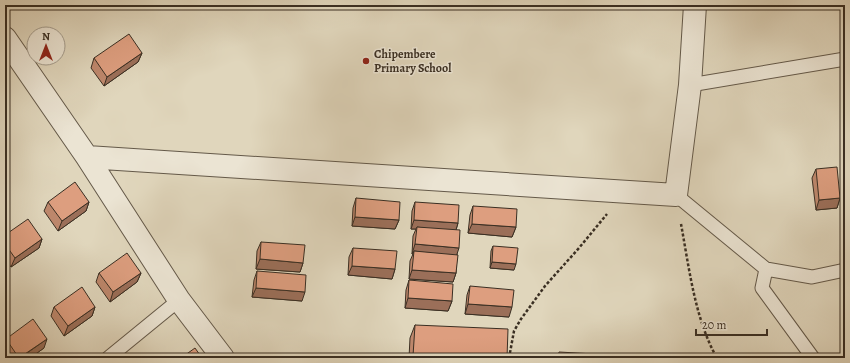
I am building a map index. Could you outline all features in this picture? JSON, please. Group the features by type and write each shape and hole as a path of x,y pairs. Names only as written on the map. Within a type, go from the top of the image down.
{"street":[{"path":"87,157 676,195 690,85 695,5"},
{"path":"5,38 87,157 179,300 223,358"}],"lane":[{"path":"690,85 845,59"},
{"path":"676,195 766,269 812,277 845,270"},
{"path":"766,269 762,288 813,358"},
{"path":"108,358 179,300"}],"path":[{"path":"509,358 514,331 521,319 545,286 605,216 620,192"},
{"path":"676,195 693,289 709,343 717,358"}],"building":[{"path":"129,34 142,53 107,77 94,58"},
{"path":"837,167 840,198 819,200 816,169"},
{"path":"75,182 89,202 62,221 48,202"},
{"path":"356,198 400,202 399,220 355,217"},
{"path":"415,202 459,205 458,223 414,220"},
{"path":"473,206 517,209 516,227 472,224"},
{"path":"28,219 42,239 15,258 5,244 5,235"},
{"path":"417,227 460,230 459,248 415,244"},
{"path":"261,242 305,245 303,263 260,259"},
{"path":"493,246 518,248 516,264 492,262"},
{"path":"353,248 397,251 395,269 352,266"},
{"path":"414,251 458,255 456,273 412,270"},
{"path":"127,253 141,273 113,292 99,273"},
{"path":"257,271 306,275 305,292 256,288"},
{"path":"409,280 453,284 452,301 408,298"},
{"path":"470,286 514,290 512,307 468,304"},
{"path":"82,287 95,307 68,326 54,307"},
{"path":"33,319 47,339 19,358 6,339"},
{"path":"415,325 508,329 507,358 447,358 413,356"},
{"path":"195,348 202,358 181,358"},
{"path":"559,352 666,358 558,358"}],"place":[{"name":"Chipembere Primary School","path":"366,61"}]}
